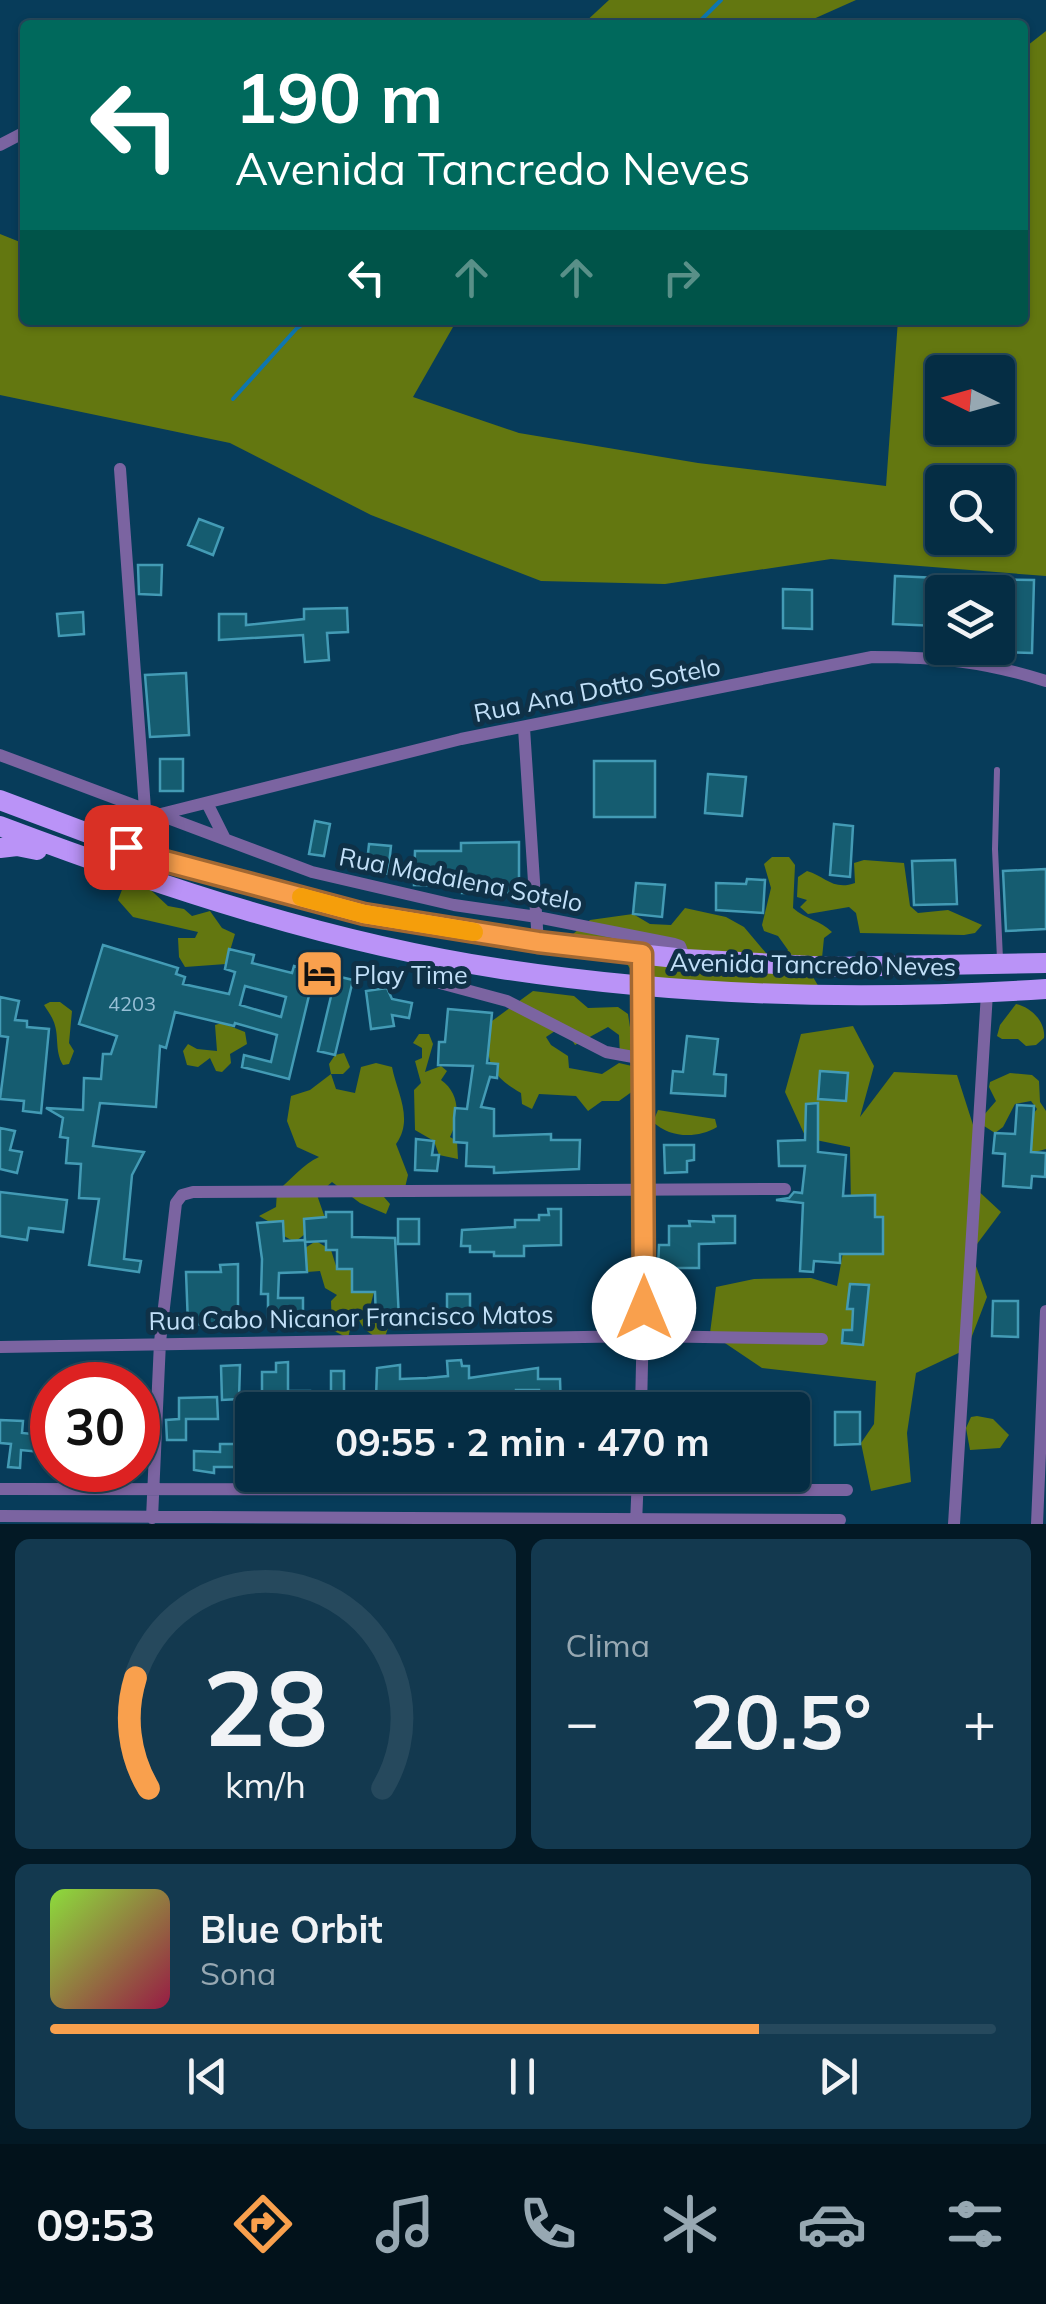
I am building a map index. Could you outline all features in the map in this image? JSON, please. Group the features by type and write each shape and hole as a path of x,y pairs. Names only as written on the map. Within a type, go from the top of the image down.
{"main road":[{"name":"Avenida Tancredo Neves","path":"0,800 157,859 364,914 457,930 685,959 830,966 1046,964"},
{"name":"Avenida Tancredo Neves","path":"0,826 154,882 361,941 502,969 644,984 830,994 1046,989"},
{"path":"0,848 16,846 76,864 103,864"}],"street":[{"path":"120,469 145,808"},
{"name":"Rua Ana Dotto Sotelo","path":"161,814 461,738 872,657 934,657 994,665 1046,681"},
{"path":"524,728 538,942"},
{"name":"Rua Madalena Sotelo","path":"0,755 312,872 477,909 674,944 680,946 685,959"},
{"path":"207,803 225,839"},
{"path":"457,930 477,909"},
{"path":"642,954 642,1392"},
{"path":"431,955 431,966 440,983 506,1001 606,1052 644,1059"},
{"path":"954,1524 987,993"},
{"path":"159,1362 176,1202 193,1192 785,1189"},
{"path":"1037,1524 1046,1311"},
{"name":"Rua Cabo Nicanor Francisco Matos","path":"0,1347 644,1336 822,1338"},
{"path":"0,1490 30,1490"},
{"path":"160,1490 235,1490"},
{"path":"810,1490 847,1490"},
{"path":"152,1492 152,1518"},
{"path":"636,1521 637,1492"},
{"path":"0,1516 840,1520"}],"lane":[{"path":"998,770 995,849 1000,965"}],"green space":[{"path":"609,0 856,0 811,20 587,20"},
{"path":"1046,31 1046,576 831,559 665,584 541,581 371,515 230,443 0,395 0,234 20,242 20,325 454,325 413,397 519,433 698,463 886,486 898,325 1028,325 1028,45"},
{"path":"772,857 789,857 795,865 793,908 832,932 824,938 822,958 738,968 748,973 781,972 813,977 823,994 635,976 627,964 646,956 633,940 602,943 573,934 590,920 633,914 650,924 671,925 685,908 726,917 744,927 771,959 782,959 788,950 778,936 764,931 762,925 771,888 764,864"},
{"path":"854,863 904,863 910,906 918,913 948,910 982,925 975,933 964,935 860,933 856,913 849,907 808,914 800,907 807,900 797,897 798,877 807,871 835,884 855,883"},
{"path":"141,881 168,906 184,909 192,916 210,911 222,928 235,934 226,964 185,967 179,957 178,938 195,938 198,932 133,917 118,900 125,882"},
{"path":"533,991 574,996 588,1008 618,1007 628,1014 634,1054 620,1055 619,1035 608,1027 575,1045 567,1032 555,1031 546,1037 568,1056 569,1068 602,1074 619,1063 632,1066 633,1091 619,1101 602,1101 588,1111 576,1096 539,1094 532,1109 522,1104 521,1093 495,1072 488,1045 492,1021"},
{"path":"60,1002 72,1011 69,1043 74,1051 69,1064 63,1065 60,1059 55,1026 44,1005"},
{"path":"1016,1004 1040,1021 1044,1038 1036,1045 1026,1046 1018,1039 997,1036 1000,1025"},
{"path":"222,1023 245,1032 247,1044 230,1054 231,1063 222,1072 216,1071 210,1058 198,1067 187,1065 183,1051 188,1044 217,1051 215,1025"},
{"path":"853,1026 874,1066 860,1117 894,1072 957,1075 975,1131 973,1186 1001,1212 971,1252 987,1297 967,1349 916,1373 907,1433 911,1482 871,1491 861,1443 874,1424 876,1381 762,1368 710,1333 716,1287 754,1279 811,1278 837,1286 851,1207 850,1147 806,1138 785,1092 801,1034"},
{"path":"419,1034 429,1034 433,1044 425,1072 441,1066 447,1071 441,1080 455,1098 457,1114 450,1137 457,1141 458,1159 439,1155 434,1141 415,1130 414,1090 421,1083 415,1061 422,1058 422,1048 413,1043"},
{"path":"344,1053 350,1067 343,1074 331,1074 329,1064 335,1055"},
{"path":"376,1063 392,1067 404,1116 396,1144 408,1175 404,1192 378,1190 390,1204 386,1214 360,1203 332,1182 317,1195 325,1218 295,1242 282,1235 283,1223 275,1225 259,1216 276,1207 277,1191 319,1157 297,1147 287,1121 291,1096 310,1090 331,1074 336,1089 355,1093 361,1067"},
{"path":"1010,1073 1032,1075 1039,1081 1040,1102 1046,1111 1046,1149 1028,1154 1030,1118 1037,1109 1031,1101 1015,1104 1003,1127 995,1133 984,1126 983,1116 996,1101 990,1082"},
{"path":"658,1110 715,1119 717,1127 701,1134 675,1134 653,1122"},
{"path":"316,1241 331,1250 337,1269 352,1269 353,1292 363,1292 367,1285 375,1288 369,1311 376,1320 389,1325 384,1340 365,1329 355,1309 348,1338 332,1330 331,1301 337,1295 325,1288 320,1271 307,1272 305,1248"},
{"path":"971,1417 993,1419 1009,1435 1000,1448 970,1450 966,1428"}],"building":[{"path":"199,519 223,528 213,555 188,545"},
{"path":"138,565 162,565 161,595 139,594"},
{"path":"895,576 925,577 925,625 893,624"},
{"path":"1015,580 1034,580 1032,653 1015,652"},
{"path":"783,589 812,590 812,629 783,628"},
{"path":"347,608 348,632 327,633 329,660 305,662 303,635 219,640 219,614 246,614 246,625 304,619 304,609"},
{"path":"83,612 84,634 59,636 57,614"},
{"path":"186,673 189,735 150,737 145,675"},
{"path":"160,759 183,759 183,791 160,791"},
{"path":"594,761 655,761 655,817 594,817"},
{"path":"708,774 746,777 742,816 705,813"},
{"path":"315,821 330,824 324,856 309,854"},
{"path":"834,824 853,826 850,877 830,875"},
{"path":"519,842 519,893 462,893 462,886 414,885 415,851 461,851 461,843"},
{"path":"369,844 391,846 388,874 366,872"},
{"path":"955,860 957,904 914,905 912,861"},
{"path":"1046,869 1046,929 1006,931 1003,871"},
{"path":"747,879 765,880 763,913 716,910 716,883 746,884"},
{"path":"636,883 665,885 662,917 633,914"},
{"path":"103,945 178,968 176,974 185,977 183,984 229,994 235,972 225,969 229,949 254,955 252,963 292,973 294,966 353,980 335,1055 318,1051 333,988 312,983 289,1079 242,1067 244,1055 271,1062 277,1035 175,1012 166,1048 160,1046 156,1107 100,1103 93,1146 144,1152 132,1175 124,1259 141,1261 139,1272 89,1265 99,1199 79,1198 81,1164 66,1163 68,1138 60,1137 63,1118 46,1108 83,1110 84,1078 101,1079 103,1054 111,1054 117,1036 79,1024","holes":["245,986 286,997 281,1017 240,1005"]},
{"path":"387,988 392,999 412,1003 409,1018 392,1015 394,1026 371,1029 366,991"},
{"path":"0,997 19,1001 15,1020 27,1021 27,1027 49,1029 41,1113 23,1111 24,1101 0,1099 8,1037 0,1036"},
{"path":"448,1009 492,1013 487,1063 498,1064 497,1078 490,1077 481,1107 494,1109 494,1136 551,1134 551,1140 580,1140 579,1169 494,1173 494,1167 466,1166 467,1143 454,1142 454,1118 455,1108 467,1109 473,1066 438,1065 439,1042 445,1042"},
{"path":"687,1036 718,1039 714,1074 726,1075 725,1096 671,1093 673,1071 683,1072"},
{"path":"820,1071 848,1073 846,1101 818,1099"},
{"path":"818,1103 818,1152 846,1155 843,1196 875,1195 875,1217 883,1217 883,1254 840,1254 840,1263 814,1261 813,1272 800,1271 803,1203 776,1200 789,1198 794,1192 802,1193 805,1166 779,1166 778,1141 805,1140 806,1104"},
{"path":"1017,1105 1034,1106 1031,1152 1046,1153 1045,1177 1032,1176 1031,1188 1003,1186 1005,1154 993,1153 995,1133 1015,1134"},
{"path":"0,1128 15,1131 10,1150 22,1152 17,1173 0,1169"},
{"path":"416,1139 434,1141 432,1155 439,1155 437,1171 415,1170"},
{"path":"664,1145 694,1145 694,1160 687,1161 687,1172 665,1173"},
{"path":"0,1192 67,1200 63,1232 29,1228 27,1240 0,1236"},
{"path":"548,1209 561,1209 561,1245 524,1246 524,1256 494,1256 494,1252 470,1252 470,1246 461,1246 462,1230 515,1227 515,1220 539,1220 539,1215 549,1215"},
{"path":"326,1212 352,1212 352,1237 395,1238 399,1319 376,1320 375,1292 352,1292 352,1269 337,1269 337,1250 326,1250 326,1241 305,1242 304,1219 326,1217"},
{"path":"713,1216 735,1216 735,1243 699,1244 699,1268 658,1268 659,1245 669,1245 669,1226 690,1226 689,1221 714,1222"},
{"path":"398,1219 419,1219 419,1244 398,1244"},
{"path":"283,1221 284,1241 305,1240 307,1272 279,1273 278,1298 303,1298 303,1319 268,1319 268,1294 261,1294 257,1223"},
{"path":"238,1264 238,1317 216,1319 216,1324 188,1325 186,1272 221,1272 220,1265"},
{"path":"850,1284 869,1285 863,1345 842,1343 843,1330 852,1330 853,1309 847,1309"},
{"path":"447,1294 470,1294 470,1317 447,1317"},
{"path":"993,1301 1018,1301 1018,1337 992,1336"},
{"path":"461,1360 462,1366 469,1366 469,1378 538,1368 538,1379 560,1379 560,1392 376,1392 377,1368 400,1365 400,1379 448,1376 447,1361"},
{"path":"288,1362 288,1391 310,1392 262,1392 262,1372 276,1372 276,1363"},
{"path":"240,1365 239,1392 235,1392 235,1399 222,1400 221,1366"},
{"path":"331,1371 344,1371 344,1392 331,1392"},
{"path":"217,1397 218,1419 186,1419 186,1440 167,1440 166,1420 179,1419 179,1398"},
{"path":"835,1412 860,1412 860,1444 835,1445"},
{"path":"0,1420 23,1421 22,1433 30,1434 30,1451 21,1450 20,1468 8,1467 11,1444 0,1443"},
{"path":"220,1444 235,1444 235,1467 214,1467 214,1473 194,1470 194,1451 220,1452"}],"waterway":[{"path":"701,20 721,0"},
{"path":"233,399 302,325"}],"slow traffic":[{"path":"301,897 364,914 474,932"}],"place":[{"name":"Play Time","path":"319,974"}],"route":[{"path":"126,847 157,859 364,914 642,954 644,1308"}]}
